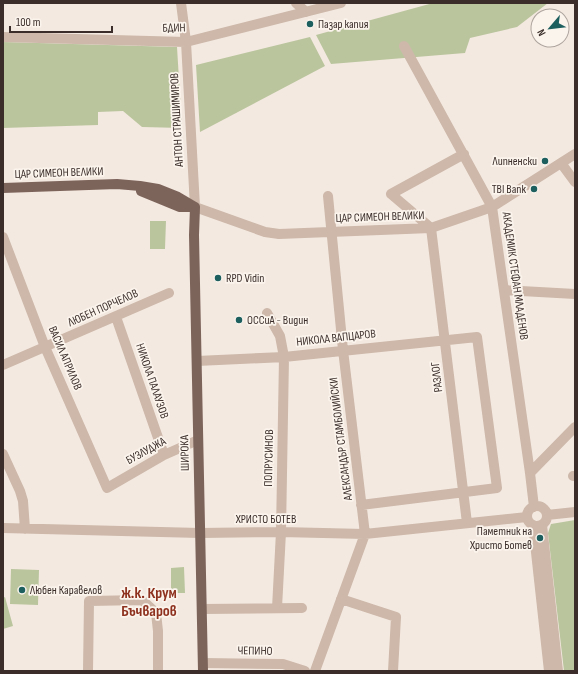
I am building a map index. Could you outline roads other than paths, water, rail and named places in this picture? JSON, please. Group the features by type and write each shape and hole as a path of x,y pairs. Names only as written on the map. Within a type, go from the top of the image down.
{"main road":[{"name":"ЦАР СИМЕОН ВЕЛИКИ","path":"3,188 117,184 140,186 158,189 178,197 195,207"},
{"name":"АНТОН СТРАШИМИРОВ","path":"194,235 195,207"},
{"name":"ШИРОКА","path":"194,235 203,667"}],"street":[{"name":"АНТОН СТРАШИМИРОВ","path":"180,3 186,42 195,207"},
{"path":"296,3 306,12"},
{"name":"БДИН","path":"3,37 186,42 341,3"},
{"name":"АКАДЕМИК СТЕФАН МЛАДЕНОВ","path":"404,46 492,207 534,507"},
{"path":"431,228 391,194 464,154"},
{"name":"ЦАР СИМЕОН ВЕЛИКИ","path":"195,207 265,232 279,234 431,228 492,207 575,154"},
{"path":"561,163 575,182"},
{"name":"АЛЕКСАНДЪР СТАМБОЛИЙСКИ","path":"314,671 365,534 343,350 328,196"},
{"name":"РАЗЛОГ","path":"431,228 468,523"},
{"name":"ВАСИЛ АПРИЛОВ","path":"3,236 47,347 107,488"},
{"path":"504,290 575,294"},
{"name":"ЛЮБЕН ПОРЧЕЛОВ","path":"3,365 169,293"},
{"name":"ПОПРУСИНОВ","path":"266,313 280,336 284,357 281,532 277,608"},
{"name":"НИКОЛА ПАЛАУЗОВ","path":"116,317 164,454"},
{"name":"НИКОЛА ВАПЦАРОВ","path":"197,361 284,357 477,337 497,488 464,492"},
{"path":"530,473 575,427"},
{"name":"БУЗЛУДЖА","path":"107,488 164,454 198,440"},
{"path":"3,454 23,501 25,529"},
{"path":"361,505 464,492"},
{"path":"534,523 546,521 546,512 541,507 534,507 529,510 534,523 558,671"},
{"path":"547,515 575,512"},
{"name":"ХРИСТО БОТЕВ","path":"3,528 200,533 281,532 365,534 468,523 534,523"},
{"path":"534,523 550,671"},
{"path":"342,599 396,617 394,671"},
{"path":"88,671 89,601 142,600 156,613 158,631 158,671"},
{"path":"202,609 302,608"},
{"name":"ЧЕПИНО","path":"203,667 283,664 305,671"}],"place":[{"name":"Пазар капия","path":"310,24"},
{"name":"Липненски","path":"545,161"},
{"name":"TBI Bank","path":"534,189"},
{"name":"RPD Vidin","path":"218,278"},
{"name":"ОССиА - Видин","path":"239,320"},
{"name":"Паметник на Христо Ботев","path":"540,538"},
{"name":"Любен Каравелов","path":"22,590"}],"district":[{"name":"ж.к. Крум Бъчваров","path":"149,602"}]}
